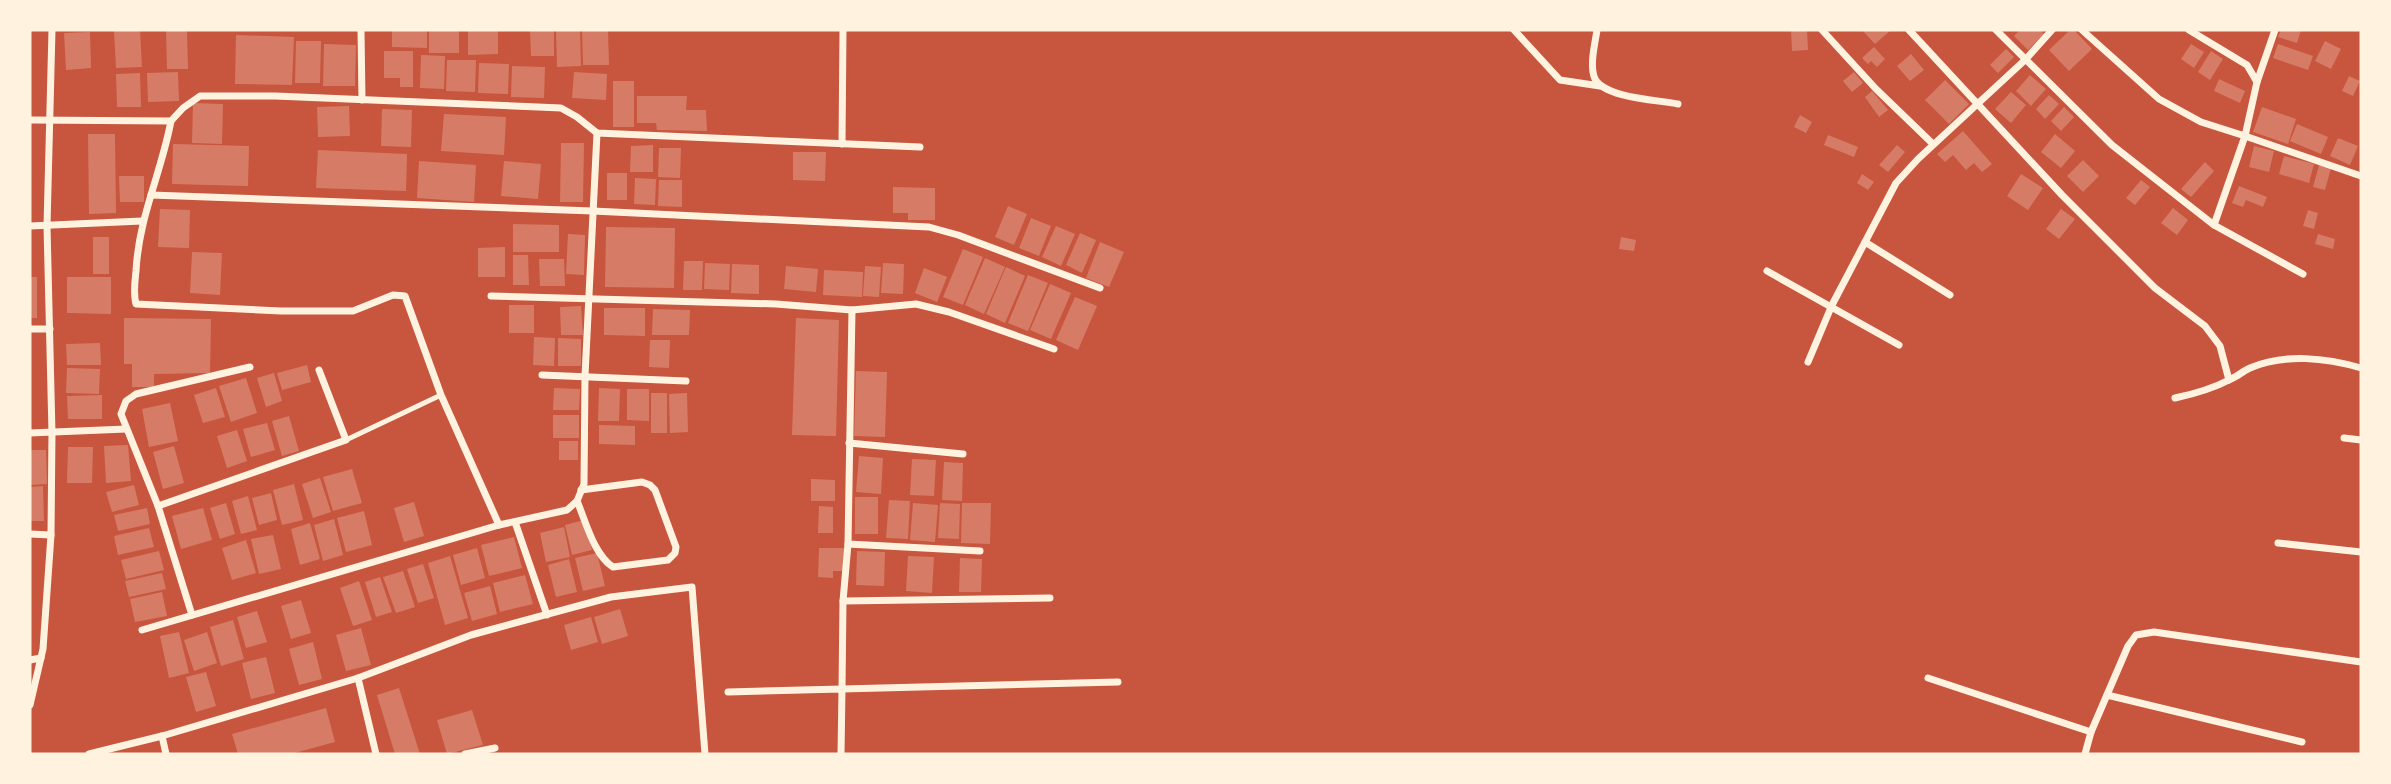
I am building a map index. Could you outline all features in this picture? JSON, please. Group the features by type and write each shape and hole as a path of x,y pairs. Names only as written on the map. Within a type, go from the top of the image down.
{"street":[{"path":"30,705 41,658 51,535 52,433 47,226 52,30"},
{"path":"360,30 362,100"},
{"path":"842,144 843,30"},
{"path":"1514,30 1560,80 1600,86 1612,93 1678,104"},
{"path":"1597,30 1593,64 1594,78 1600,86"},
{"path":"1822,30 1876,89 1933,144"},
{"path":"1909,30 2062,195 2155,288 2205,326 2220,345 2229,380"},
{"path":"1996,30 2112,145 2214,225 2303,274"},
{"path":"1808,362 1830,308 1896,183 1933,144 2026,59 2052,30"},
{"path":"2081,30 2159,99 2201,122 2361,176"},
{"path":"2189,30 2247,65 2258,82"},
{"path":"2214,225 2245,136 2258,82 2275,30"},
{"path":"499,526 441,394 405,296 393,295 353,311 281,311 136,303 137,242 142,221 172,121 183,108 200,96 561,108 597,133 920,147"},
{"path":"30,120 172,121"},
{"path":"142,630 499,526 567,510 577,501 584,484 585,376 597,133"},
{"path":"151,195 593,211 929,228 958,235 1100,288"},
{"path":"30,226 142,221"},
{"path":"1865,242 1950,295"},
{"path":"1767,271 1899,345"},
{"path":"491,296 776,304 852,310 916,304 949,312 1054,349"},
{"path":"841,754 852,310"},
{"path":"30,329 50,329"},
{"path":"2175,398 2280,359 2321,359 2361,368"},
{"path":"192,615 158,506 121,414 126,401 136,394 250,367"},
{"path":"158,506 346,440 319,370"},
{"path":"542,375 686,381"},
{"path":"30,433 126,429"},
{"path":"2344,438 2361,440"},
{"path":"849,443 963,454"},
{"path":"577,501 600,555 613,568 668,560 675,553 676,547 655,490 650,485 642,482 582,490"},
{"path":"515,522 547,615"},
{"path":"30,534 51,535"},
{"path":"2278,543 2361,552"},
{"path":"848,544 979,551"},
{"path":"89,754 162,736 358,678 471,635 611,597 692,587 705,754"},
{"path":"843,601 1050,598"},
{"path":"2085,754 2091,732 2128,646 2136,635 2154,632 2361,662"},
{"path":"30,660 41,658"},
{"path":"358,678 376,754"},
{"path":"1928,678 2091,732"},
{"path":"727,692 1118,682"},
{"path":"2107,695 2302,742"},
{"path":"162,736 166,754"},
{"path":"466,754 495,748"}],"lane":[{"path":"346,440 441,394"}],"building":[{"path":"140,30 142,67 116,68 114,31"},
{"path":"166,30 187,30 188,69 167,69"},
{"path":"392,30 427,30 427,48 392,47"},
{"path":"429,30 459,30 459,53 429,53"},
{"path":"468,30 498,30 498,54 468,55"},
{"path":"530,30 554,30 554,56 531,56"},
{"path":"556,30 580,30 581,66 557,67"},
{"path":"582,30 608,30 609,65 583,65"},
{"path":"1791,30 1807,30 1808,50 1792,51"},
{"path":"1862,30 1891,30 1875,44"},
{"path":"2020,30 2040,30 2044,34 2028,50 2014,36"},
{"path":"2070,30 2074,30 2092,49 2069,71 2049,50"},
{"path":"2281,30 2301,30 2297,43 2278,37"},
{"path":"90,32 91,68 66,70 64,33"},
{"path":"236,35 294,37 292,85 235,84"},
{"path":"296,41 321,41 320,83 295,83"},
{"path":"2325,41 2341,49 2331,69 2315,61"},
{"path":"324,44 356,45 355,86 323,86"},
{"path":"2191,44 2204,52 2194,68 2181,59"},
{"path":"2278,44 2313,56 2308,70 2273,58"},
{"path":"1874,47 1885,59 1877,67 1862,58"},
{"path":"2006,49 2014,57 1998,73 1990,65"},
{"path":"384,51 413,51 413,87 400,87 400,78 384,78"},
{"path":"2211,51 2223,59 2210,80 2198,72"},
{"path":"1911,54 1924,70 1910,81 1897,66"},
{"path":"421,55 445,56 444,89 420,88"},
{"path":"447,60 476,60 475,92 446,91"},
{"path":"479,63 509,64 508,94 478,93"},
{"path":"512,66 545,67 544,98 511,97"},
{"path":"178,72 179,101 148,102 147,73"},
{"path":"574,72 607,74 606,100 572,98"},
{"path":"1854,72 1863,83 1852,92 1843,81"},
{"path":"140,73 141,107 117,107 116,74"},
{"path":"2030,75 2046,89 2031,106 2016,91"},
{"path":"2349,76 2360,81 2353,96 2342,91"},
{"path":"2219,79 2245,91 2240,103 2214,91"},
{"path":"1945,80 1969,104 1949,124 1925,100"},
{"path":"613,81 634,81 634,127 613,127"},
{"path":"1872,91 1888,110 1879,117 1865,97"},
{"path":"2011,92 2026,105 2011,123 1995,109"},
{"path":"2049,95 2059,104 2045,119 2036,109"},
{"path":"637,96 687,96 686,110 706,110 707,131 657,130 656,123 637,123"},
{"path":"193,103 223,104 222,144 192,143"},
{"path":"349,106 350,136 318,137 317,107"},
{"path":"2064,107 2074,117 2061,131 2051,121"},
{"path":"2262,107 2296,119 2288,144 2253,132"},
{"path":"382,109 412,110 411,147 381,146"},
{"path":"444,114 506,117 504,155 441,151"},
{"path":"1800,115 1812,122 1806,133 1794,127"},
{"path":"2297,124 2328,137 2321,154 2290,141"},
{"path":"1963,131 1992,164 1982,172 1974,163 1966,170 1953,155 1945,162 1937,154"},
{"path":"88,134 115,134 116,213 89,214"},
{"path":"2055,134 2075,151 2061,168 2041,152"},
{"path":"1828,135 1858,147 1854,157 1824,145"},
{"path":"2338,138 2358,146 2350,165 2330,156"},
{"path":"561,143 584,143 583,202 560,202"},
{"path":"173,144 249,146 248,186 172,184"},
{"path":"653,145 653,172 630,172 631,146"},
{"path":"1897,145 1905,152 1888,172 1879,165"},
{"path":"2254,146 2274,151 2269,172 2249,167"},
{"path":"659,148 681,148 680,178 658,177"},
{"path":"318,150 407,154 406,191 316,188"},
{"path":"793,152 826,152 825,181 793,180"},
{"path":"2284,156 2314,164 2309,183 2279,174"},
{"path":"2083,160 2099,176 2083,192 2067,176"},
{"path":"419,161 476,165 474,202 417,198"},
{"path":"504,161 541,164 538,199 501,196"},
{"path":"2205,162 2214,171 2191,197 2181,189"},
{"path":"2319,165 2331,168 2325,190 2313,187"},
{"path":"607,173 627,173 627,200 607,200"},
{"path":"1862,174 1874,182 1868,190 1857,183"},
{"path":"2021,174 2043,188 2028,210 2007,196"},
{"path":"119,176 144,176 144,202 120,202"},
{"path":"635,178 656,179 655,205 634,204"},
{"path":"659,180 682,180 682,207 658,206"},
{"path":"2141,180 2150,187 2135,205 2126,198"},
{"path":"2239,186 2267,197 2263,207 2246,200 2243,207 2232,203"},
{"path":"893,187 935,188 935,220 908,220 908,213 893,213"},
{"path":"1008,206 1027,214 1014,245 995,237"},
{"path":"2173,208 2188,220 2177,235 2161,223"},
{"path":"160,209 190,210 189,248 158,247"},
{"path":"2061,209 2075,219 2059,239 2046,229"},
{"path":"2308,210 2318,213 2314,229 2303,226"},
{"path":"1031,218 1051,226 1039,256 1019,248"},
{"path":"513,224 559,225 559,252 513,252"},
{"path":"1056,226 1075,234 1061,266 1042,257"},
{"path":"606,227 675,228 674,288 605,287"},
{"path":"1080,233 1096,240 1082,273 1066,265"},
{"path":"568,234 585,235 584,275 566,274"},
{"path":"2318,234 2335,239 2333,249 2315,244"},
{"path":"93,237 109,237 109,274 93,274"},
{"path":"1621,237 1636,240 1634,251 1619,249"},
{"path":"1100,242 1124,252 1109,287 1086,278"},
{"path":"505,247 505,277 478,277 478,248"},
{"path":"963,249 983,257 963,305 943,297"},
{"path":"192,252 222,253 220,295 190,293"},
{"path":"513,255 528,255 529,285 513,285"},
{"path":"985,258 1005,267 984,314 965,305"},
{"path":"539,259 564,259 565,286 540,286"},
{"path":"684,261 703,261 702,290 683,290"},
{"path":"705,263 730,264 729,290 704,289"},
{"path":"883,263 904,264 903,294 881,293"},
{"path":"732,264 759,265 759,294 731,293"},
{"path":"786,266 818,269 816,292 784,289"},
{"path":"865,266 881,267 879,297 863,296"},
{"path":"1006,267 1025,276 1005,323 986,314"},
{"path":"924,268 947,277 937,302 915,293"},
{"path":"824,270 863,272 862,297 823,295"},
{"path":"1028,275 1048,283 1028,331 1008,323"},
{"path":"30,277 37,277 37,318 30,318"},
{"path":"67,277 111,277 111,314 67,313"},
{"path":"1050,284 1071,293 1051,339 1030,330"},
{"path":"1075,297 1097,306 1078,350 1056,340"},
{"path":"509,305 534,305 534,333 509,333"},
{"path":"581,306 583,335 561,335 560,307"},
{"path":"604,308 645,308 645,336 604,335"},
{"path":"653,309 690,310 689,335 652,335"},
{"path":"124,318 211,319 210,373 154,374 154,387 132,387 132,364 124,364"},
{"path":"796,318 839,320 836,436 792,435"},
{"path":"534,337 555,338 554,366 533,365"},
{"path":"558,338 581,339 581,366 558,366"},
{"path":"650,340 670,340 669,368 649,367"},
{"path":"100,343 101,365 67,365 66,344"},
{"path":"307,365 311,382 282,390 277,373"},
{"path":"67,368 100,369 99,394 66,393"},
{"path":"856,371 887,372 885,437 854,436"},
{"path":"274,373 282,401 266,407 257,378"},
{"path":"246,378 257,413 231,422 219,386"},
{"path":"216,388 225,417 203,423 194,395"},
{"path":"554,388 580,389 579,410 553,410"},
{"path":"599,388 620,389 619,421 598,421"},
{"path":"627,389 649,389 649,421 627,420"},
{"path":"651,393 667,393 667,433 651,433"},
{"path":"687,393 688,432 670,433 669,394"},
{"path":"102,395 102,419 68,419 67,396"},
{"path":"170,403 178,441 149,447 142,409"},
{"path":"553,415 579,415 579,438 553,438"},
{"path":"289,416 299,451 282,456 272,421"},
{"path":"267,423 275,450 251,457 243,429"},
{"path":"599,425 635,426 635,445 599,444"},
{"path":"237,430 247,461 227,468 217,436"},
{"path":"559,441 578,441 578,460 559,460"},
{"path":"128,445 131,481 106,483 104,446"},
{"path":"174,446 184,483 163,489 153,452"},
{"path":"68,447 93,447 92,483 67,483"},
{"path":"30,450 46,450 47,484 30,485"},
{"path":"859,456 883,458 881,494 856,492"},
{"path":"912,459 936,460 934,496 910,495"},
{"path":"944,462 963,463 962,501 942,500"},
{"path":"352,469 362,503 333,511 323,477"},
{"path":"320,478 331,512 313,518 302,484"},
{"path":"811,479 835,480 835,501 811,501"},
{"path":"294,484 303,520 282,525 273,490"},
{"path":"134,485 139,505 112,512 106,492"},
{"path":"43,486 44,521 30,521 30,487"},
{"path":"271,493 277,520 259,525 252,498"},
{"path":"248,496 257,530 241,534 232,501"},
{"path":"855,497 878,497 878,534 855,534"},
{"path":"889,500 910,501 908,539 886,538"},
{"path":"414,502 424,536 404,542 394,508"},
{"path":"226,503 235,534 220,539 210,508"},
{"path":"913,503 938,505 935,542 910,540"},
{"path":"940,503 960,504 959,539 938,538"},
{"path":"962,503 991,503 990,544 961,543"},
{"path":"819,506 833,507 833,533 818,533"},
{"path":"147,508 150,524 118,531 114,515"},
{"path":"203,508 212,540 181,549 172,516"},
{"path":"364,511 372,545 346,552 337,518"},
{"path":"334,519 343,555 323,561 314,525"},
{"path":"584,520 592,550 572,555 565,525"},
{"path":"310,523 320,559 300,565 291,529"},
{"path":"564,527 570,557 546,562 540,533"},
{"path":"149,528 154,547 118,555 114,536"},
{"path":"273,535 281,569 259,574 251,539"},
{"path":"514,537 522,568 489,576 481,545"},
{"path":"246,540 256,573 232,580 222,548"},
{"path":"477,548 485,578 461,585 453,555"},
{"path":"819,548 844,548 844,571 833,571 833,578 818,577"},
{"path":"159,551 164,570 126,579 121,560"},
{"path":"857,551 885,552 884,586 856,585"},
{"path":"597,553 605,586 583,591 575,558"},
{"path":"450,556 468,618 445,625 428,563"},
{"path":"908,556 934,557 932,593 906,591"},
{"path":"960,558 982,559 981,592 959,592"},
{"path":"569,559 577,592 556,597 548,565"},
{"path":"423,564 434,598 418,603 407,569"},
{"path":"403,571 415,607 396,613 383,577"},
{"path":"162,573 166,589 129,597 125,581"},
{"path":"525,575 533,604 500,612 493,583"},
{"path":"380,577 392,612 376,617 365,582"},
{"path":"359,581 372,620 353,626 340,588"},
{"path":"490,586 497,614 472,621 464,593"},
{"path":"162,592 167,616 135,622 130,599"},
{"path":"301,600 311,633 291,639 281,606"},
{"path":"620,609 628,636 602,644 594,617"},
{"path":"257,611 267,642 246,648 237,617"},
{"path":"591,617 598,642 571,650 564,625"},
{"path":"233,620 244,659 221,666 210,627"},
{"path":"361,628 371,665 346,671 336,635"},
{"path":"179,632 189,673 169,678 160,636"},
{"path":"207,632 217,663 194,671 184,640"},
{"path":"313,642 322,679 299,685 289,649"},
{"path":"266,657 275,693 251,699 242,663"},
{"path":"206,672 216,706 196,712 186,677"},
{"path":"399,688 420,754 395,754 377,695"},
{"path":"326,708 335,742 291,754 238,754 232,734"},
{"path":"472,710 483,745 447,754 437,720"}]}
